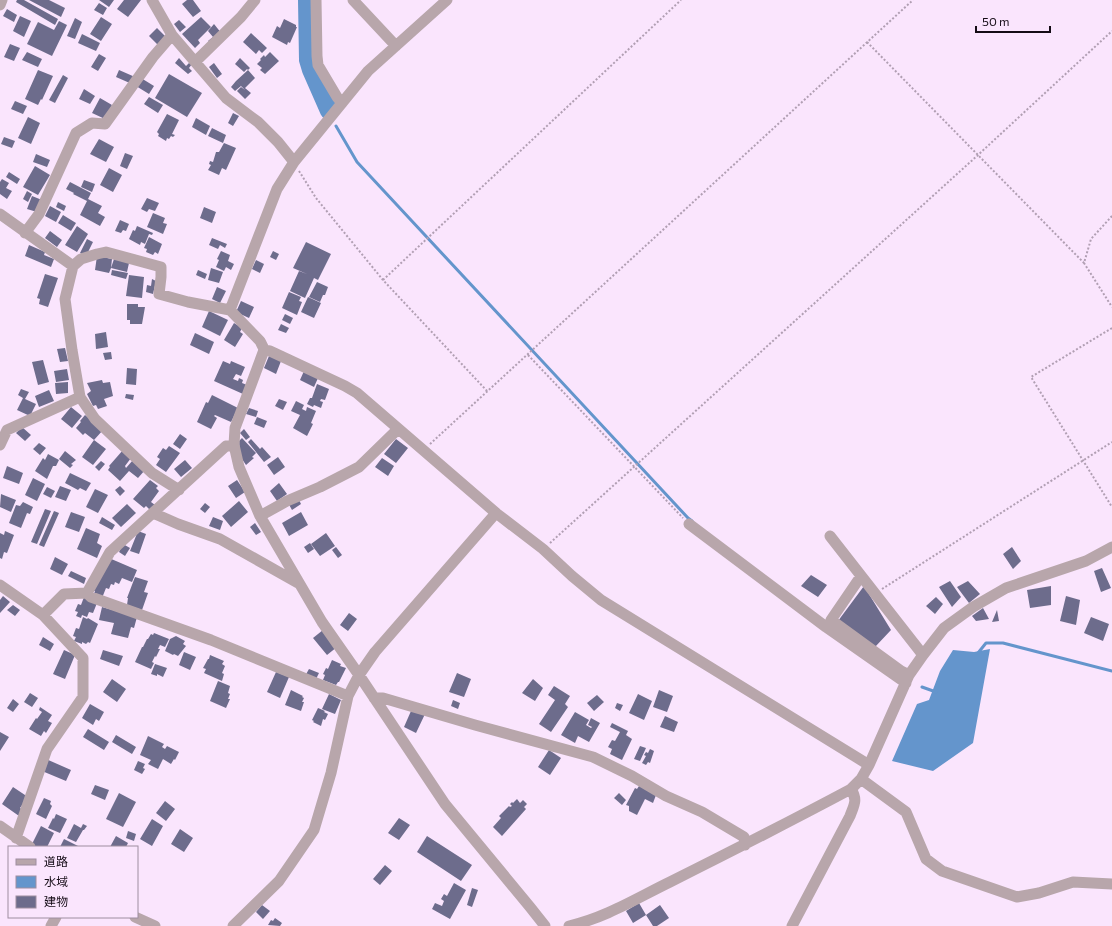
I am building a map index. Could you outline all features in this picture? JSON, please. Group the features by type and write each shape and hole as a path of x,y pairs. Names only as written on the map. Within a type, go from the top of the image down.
{"street":[{"path":"0,5 2,0"},
{"path":"152,0 172,35 226,98 258,122 278,142 294,162"},
{"path":"195,62 241,17 255,0"},
{"path":"316,0 318,64 342,103"},
{"path":"353,0 396,46"},
{"path":"230,310 277,189 294,162 368,71 447,0"},
{"path":"26,233 38,214 76,133 92,123 105,124 153,57 172,35"},
{"path":"0,214 73,266"},
{"path":"179,490 147,468 95,418 80,398 65,299 73,266 82,259 106,252 161,267 159,294 188,302 230,310 260,341 264,350 235,428 234,445 239,467 260,516 322,622 445,804 545,926"},
{"path":"264,350 270,351 357,393 496,513 543,548 572,576 601,600 870,764"},
{"path":"0,445 7,430 80,398"},
{"path":"260,516 287,501 320,487 359,467 398,429"},
{"path":"87,593 110,552 226,446 234,445"},
{"path":"153,513 178,524 220,539 299,583"},
{"path":"233,926 279,881 314,830 331,774 348,696 359,675 375,652 496,513"},
{"path":"689,524 826,627 908,679"},
{"path":"830,536 923,655"},
{"path":"575,925 607,913 745,845 851,789 861,780 870,764 908,679 923,655 944,628 973,607 1006,588 1086,561 1112,546"},
{"path":"861,576 831,620 902,671 908,679"},
{"path":"0,585 43,615 83,658 83,697 47,749 16,838"},
{"path":"43,615 64,594 87,593 96,599 211,640 348,696"},
{"path":"374,698 383,698 593,757 632,776 666,796 702,812 744,837 745,845"},
{"path":"861,780 906,812 926,859 942,871 1017,897 1040,893 1073,882 1112,884"},
{"path":"792,926 850,816 855,795 851,789"},
{"path":"0,826 28,846"},
{"path":"137,918 155,926"}],"path":[{"path":"383,280 680,0"},
{"path":"424,450 913,0"},
{"path":"543,548 978,155 1112,31"},
{"path":"867,42 1084,263 1112,308"},
{"path":"294,162 316,198 383,280 488,392"},
{"path":"1084,263 1091,239 1112,216"},
{"path":"1112,328 1031,377 1112,507"},
{"path":"528,355 689,524"},
{"path":"875,594 1112,442"}],"water":[{"path":"990,649 973,743 933,771 892,761 917,704 929,700 940,671 953,650 974,652"}],"building":[{"path":"17,0 24,0 58,19 55,25 16,2"},
{"path":"29,0 49,0 65,8 61,17"},
{"path":"99,0 114,0 109,7"},
{"path":"124,0 141,0 128,17 117,9"},
{"path":"187,0 193,0 201,11 193,17 182,4"},
{"path":"99,3 107,8 103,15 94,10"},
{"path":"7,9 17,15 14,22 3,16"},
{"path":"20,16 31,21 24,37 13,31"},
{"path":"101,17 112,24 101,41 90,34"},
{"path":"201,17 211,27 198,40 200,43 195,48 182,34"},
{"path":"75,18 82,22 75,39 67,36"},
{"path":"284,19 297,27 290,43 288,42 287,45 272,37 277,26 280,28"},
{"path":"179,20 186,27 180,32 174,24"},
{"path":"59,21 67,25 52,56 27,44 38,22 54,30"},
{"path":"214,24 222,34 211,44 208,41 213,37 208,31"},
{"path":"157,28 166,37 158,45 149,36"},
{"path":"251,33 267,48 262,53 259,50 256,54 243,42"},
{"path":"82,34 100,43 96,51 78,43"},
{"path":"10,44 20,48 14,61 4,57"},
{"path":"27,52 42,59 38,67 22,60"},
{"path":"270,52 279,61 265,74 260,70 262,68 257,64 264,55 265,57"},
{"path":"99,54 106,58 98,71 91,67"},
{"path":"179,58 186,66 189,63 192,64 189,68 192,71 188,74 175,63"},
{"path":"240,58 250,68 244,72 235,64"},
{"path":"214,63 222,74 217,78 209,67"},
{"path":"38,70 53,76 42,100 41,99 38,105 25,99"},
{"path":"119,70 135,77 132,84 116,77"},
{"path":"248,70 255,78 244,89 236,81"},
{"path":"169,74 202,93 187,117 155,98"},
{"path":"63,75 68,78 55,103 49,100"},
{"path":"141,78 154,86 149,94 136,86"},
{"path":"236,81 241,86 235,91 231,87"},
{"path":"241,87 245,90 245,88 251,93 245,99 237,91"},
{"path":"84,89 95,96 90,104 79,99"},
{"path":"149,97 163,105 158,113 144,104"},
{"path":"100,98 112,105 105,119 92,113"},
{"path":"15,101 27,106 23,114 11,109"},
{"path":"233,113 239,116 233,126 228,123"},
{"path":"167,114 179,120 172,134 175,135 173,137 171,136 169,139 167,138 166,141 158,136 159,134 157,132"},
{"path":"28,117 40,123 31,144 18,138"},
{"path":"196,118 210,126 206,135 192,127"},
{"path":"212,128 226,135 223,143 208,136"},
{"path":"4,137 15,141 12,148 1,144"},
{"path":"99,139 114,147 106,162 90,154"},
{"path":"224,143 236,148 226,170 222,168 219,175 208,170 211,165 209,164 210,161 213,162 216,152 219,152"},
{"path":"125,153 133,156 127,169 120,166"},
{"path":"36,154 50,160 47,167 33,162"},
{"path":"35,166 50,175 38,195 23,187"},
{"path":"109,168 122,175 113,192 100,185"},
{"path":"9,172 20,179 17,184 6,177"},
{"path":"2,179 9,183 6,188 12,191 7,199 0,194 0,182"},
{"path":"84,180 95,184 92,192 81,187"},
{"path":"70,182 91,193 88,199 102,206 98,213 105,217 100,226 80,215 87,201 66,189"},
{"path":"27,191 32,194 28,202 23,199"},
{"path":"32,196 42,200 37,212 27,209"},
{"path":"147,198 159,203 155,211 149,209 147,212 141,209"},
{"path":"58,202 66,206 64,211 56,207"},
{"path":"50,206 61,212 56,222 45,216"},
{"path":"204,207 216,212 212,223 200,218"},
{"path":"153,213 165,218 163,223 167,224 163,234 147,227"},
{"path":"63,215 76,223 71,231 58,223"},
{"path":"120,220 129,224 126,231 123,230 121,233 115,231"},
{"path":"77,226 88,234 77,252 65,245"},
{"path":"137,226 153,233 152,235 149,234 145,244 141,242 140,245 129,239 133,230 135,231"},
{"path":"50,231 62,240 57,247 45,238"},
{"path":"149,237 162,244 158,254 155,252 153,255 146,252 147,249 144,248"},
{"path":"212,238 227,244 225,248 220,245 218,249 209,245"},
{"path":"87,239 93,242 86,256 80,253"},
{"path":"306,242 331,254 318,280 314,278 305,298 290,291 299,271 307,274 293,268"},
{"path":"29,245 45,252 44,255 54,259 51,267 25,256"},
{"path":"221,251 230,255 228,261 234,264 231,270 226,267 224,271 216,267 219,260 217,259"},
{"path":"273,251 279,254 276,260 270,257"},
{"path":"97,256 112,259 109,273 95,270"},
{"path":"114,259 129,263 127,272 111,268"},
{"path":"256,260 264,264 260,273 252,269"},
{"path":"211,268 223,272 219,283 208,280"},
{"path":"112,270 128,273 126,279 111,275"},
{"path":"198,270 207,274 205,279 196,275"},
{"path":"45,274 58,278 48,307 39,304 40,299 37,298"},
{"path":"129,275 144,277 142,298 126,296"},
{"path":"152,279 156,281 153,294 146,292 147,285 151,286"},
{"path":"317,282 328,287 320,302 309,297"},
{"path":"217,287 226,291 220,303 212,299"},
{"path":"289,292 301,297 299,301 302,302 297,315 282,308"},
{"path":"308,297 321,303 314,318 301,312"},
{"path":"241,301 254,307 249,318 236,312"},
{"path":"127,304 138,304 138,307 145,307 142,324 130,324 130,320 127,320"},
{"path":"209,311 228,320 220,336 202,327"},
{"path":"285,314 293,318 290,324 282,320"},
{"path":"234,323 242,328 240,332 243,334 235,347 224,340"},
{"path":"281,324 289,328 286,333 278,330"},
{"path":"106,332 108,347 96,349 95,334"},
{"path":"195,333 214,342 209,354 190,345"},
{"path":"65,348 68,361 60,362 57,349"},
{"path":"111,352 112,359 105,360 103,353"},
{"path":"269,356 281,361 276,374 264,368"},
{"path":"43,360 49,382 38,385 32,362"},
{"path":"223,361 230,364 231,361 245,367 241,376 236,374 233,379 238,381 239,378 243,380 242,383 247,385 243,394 214,381"},
{"path":"127,368 137,369 136,385 126,384"},
{"path":"67,369 69,380 56,382 54,371"},
{"path":"304,371 318,378 314,387 300,380"},
{"path":"102,380 103,383 110,382 113,396 104,399 107,406 98,409 96,405 93,406 87,394 91,391 87,383"},
{"path":"68,382 68,393 56,394 55,383"},
{"path":"317,384 329,389 325,400 321,399 320,401 323,402 321,408 314,405 313,407 307,404 310,398 312,398"},
{"path":"21,389 29,392 25,399 36,404 30,416 17,410 23,398 18,395"},
{"path":"49,390 54,401 39,407 35,396"},
{"path":"126,394 134,395 133,400 125,398"},
{"path":"212,395 238,408 231,422 215,415 214,416 217,418 211,429 197,422 206,402 208,403"},
{"path":"279,399 287,402 283,410 275,406"},
{"path":"296,401 304,405 302,409 306,411 307,407 316,411 311,423 313,424 307,436 293,428 300,415 291,411"},
{"path":"71,407 82,416 72,428 61,419"},
{"path":"249,408 258,411 256,417 246,414"},
{"path":"85,415 103,430 94,440 85,433 83,435 76,428"},
{"path":"257,417 267,421 264,428 254,424"},
{"path":"22,427 31,435 25,441 16,433"},
{"path":"244,429 250,437 246,440 240,433"},
{"path":"180,434 187,439 180,449 173,444"},
{"path":"242,438 256,453 252,457 254,458 246,465 240,456 239,441"},
{"path":"251,439 260,449 262,447 271,457 264,462 248,442"},
{"path":"396,439 408,448 396,463 384,454"},
{"path":"94,440 106,449 93,465 82,457"},
{"path":"39,443 46,448 40,455 33,449"},
{"path":"169,446 180,453 166,472 156,465 160,459 157,457 163,448 166,450"},
{"path":"123,450 131,458 125,466 126,468 133,460 145,470 138,478 129,471 120,481 108,470 110,467 109,466"},
{"path":"65,451 76,460 71,464 73,465 70,468 59,459"},
{"path":"48,454 59,460 56,466 53,466 47,479 35,471 43,458 45,460"},
{"path":"278,457 285,467 274,475 267,465"},
{"path":"382,458 394,466 388,476 375,467"},
{"path":"185,460 192,468 181,477 174,469"},
{"path":"101,461 105,464 99,471 95,467"},
{"path":"7,466 23,473 19,484 3,478"},
{"path":"70,473 91,483 86,491 80,488 78,490 65,483"},
{"path":"33,478 45,484 37,501 25,495"},
{"path":"150,480 158,486 156,488 159,491 151,502 155,505 150,510 146,506 144,508 133,499"},
{"path":"237,480 245,492 236,498 228,486"},
{"path":"279,483 287,494 277,501 270,491"},
{"path":"60,486 71,490 66,501 55,497"},
{"path":"120,486 125,491 120,496 115,490"},
{"path":"47,487 55,491 51,498 43,494"},
{"path":"95,489 108,495 98,513 86,507"},
{"path":"1,494 16,500 11,512 0,507"},
{"path":"297,496 301,504 292,510 287,501"},
{"path":"239,501 248,512 231,527 222,516"},
{"path":"23,502 33,507 30,514 27,513 21,528 9,523 16,505 20,506"},
{"path":"205,503 210,507 205,513 200,509"},
{"path":"127,504 136,513 121,527 112,518"},
{"path":"45,509 51,511 37,544 31,542"},
{"path":"54,511 59,513 44,547 39,545"},
{"path":"71,512 85,517 79,532 65,527"},
{"path":"301,512 308,525 289,536 282,523"},
{"path":"102,517 115,525 112,530 99,523"},
{"path":"213,517 223,521 220,530 209,526"},
{"path":"255,523 261,532 256,535 250,527"},
{"path":"86,528 100,534 97,543 102,546 97,558 77,549"},
{"path":"5,531 14,535 7,553 4,552 2,559 0,558 0,533 4,535"},
{"path":"138,531 146,534 139,554 130,551"},
{"path":"326,533 335,546 320,556 311,544"},
{"path":"310,543 314,549 308,553 304,547"},
{"path":"123,544 130,548 125,556 119,552"},
{"path":"336,547 342,555 338,558 332,550"},
{"path":"1012,547 1021,561 1013,569 1003,554"},
{"path":"55,557 68,564 62,575 50,569"},
{"path":"109,558 137,570 132,582 122,578 119,584 115,582 114,585 111,584 109,589 106,588 102,598 94,594 95,591 93,591"},
{"path":"1102,568 1111,588 1101,592 1094,571"},
{"path":"71,571 86,578 84,584 68,576"},
{"path":"811,575 827,585 818,597 801,586"},
{"path":"135,577 148,581 144,592 148,593 142,610 127,605 127,598"},
{"path":"950,581 961,597 952,607 939,587"},
{"path":"968,581 980,594 969,603 957,587"},
{"path":"864,586 891,630 875,647 838,621"},
{"path":"1051,586 1051,605 1030,608 1027,590"},
{"path":"3,596 10,602 0,613 0,600"},
{"path":"1066,596 1080,600 1076,625 1060,621"},
{"path":"84,597 97,603 93,613 89,612 87,617 82,615 81,618 76,616 78,612 75,611 78,604 81,605"},
{"path":"936,597 943,604 935,614 926,606"},
{"path":"13,605 20,610 15,616 7,610"},
{"path":"102,607 137,617 134,628 131,627 128,638 111,634 114,623 99,620"},
{"path":"983,608 989,619 976,621 972,616"},
{"path":"997,610 999,621 992,622"},
{"path":"349,613 357,619 348,631 340,625"},
{"path":"83,617 88,618 98,624 90,643 88,642 86,644 74,641 76,637 73,636 76,628 79,629"},
{"path":"1091,617 1109,624 1103,641 1084,633"},
{"path":"323,630 337,647 327,655 313,638"},
{"path":"154,633 169,639 165,647 160,645 158,649 160,649 152,662 154,663 151,669 135,662 147,639"},
{"path":"176,636 185,641 183,644 186,646 178,656 165,651 170,639"},
{"path":"43,637 54,644 50,651 39,645"},
{"path":"64,650 75,655 65,679 53,674"},
{"path":"103,650 123,656 119,666 100,659"},
{"path":"184,652 196,657 190,670 179,665"},
{"path":"210,655 224,661 222,664 225,666 222,673 224,674 222,681 204,673 206,669 203,668"},
{"path":"332,660 341,664 340,666 346,668 336,685 323,680 325,675 323,674 326,668 328,669"},
{"path":"155,664 167,668 163,677 157,674 157,676 151,674"},
{"path":"309,669 319,673 315,681 305,676"},
{"path":"276,672 289,677 280,698 267,692"},
{"path":"457,673 471,679 464,697 449,692"},
{"path":"112,679 126,689 117,702 103,692"},
{"path":"533,679 543,688 535,701 522,693"},
{"path":"218,681 230,686 228,693 230,694 228,699 230,699 226,708 210,701"},
{"path":"554,686 570,696 565,704 568,707 551,732 539,724 555,700 548,695"},
{"path":"291,690 304,698 301,711 285,705"},
{"path":"659,690 673,696 667,712 653,707"},
{"path":"30,693 38,698 32,707 24,702"},
{"path":"329,694 341,700 335,714 322,709"},
{"path":"638,694 652,701 644,720 629,713"},
{"path":"597,695 604,702 594,711 587,703"},
{"path":"13,699 19,704 13,712 7,708"},
{"path":"453,700 460,703 458,709 451,706"},
{"path":"617,703 623,705 620,711 615,708"},
{"path":"90,704 104,712 99,721 96,719 93,725 82,718"},
{"path":"40,707 52,715 48,721 52,723 46,733 44,731 41,736 29,729 42,712 39,710"},
{"path":"318,708 328,714 325,720 323,719 321,726 312,720"},
{"path":"411,711 425,714 416,733 404,727"},
{"path":"575,712 589,720 586,725 591,728 592,727 588,725 591,718 600,723 589,742 578,736 575,743 561,735"},
{"path":"665,716 678,722 674,732 660,727"},
{"path":"612,723 628,731 626,735 632,739 622,760 610,754 612,749 608,747 612,740 615,741 620,732 610,727"},
{"path":"88,729 109,742 104,750 83,737"},
{"path":"0,732 9,737 0,751"},
{"path":"116,735 136,747 132,754 112,742"},
{"path":"148,736 164,744 162,747 165,749 167,746 179,752 171,764 163,759 158,769 148,764 151,760 140,755"},
{"path":"640,746 646,748 640,761 634,759"},
{"path":"650,749 654,751 650,763 648,762 646,765 642,763 646,756 644,755 646,752 648,753"},
{"path":"549,750 561,758 550,775 538,767"},
{"path":"46,759 71,770 66,781 42,771"},
{"path":"138,761 145,764 143,768 145,769 142,774 134,770"},
{"path":"641,783 656,795 653,803 645,799 637,815 629,811 629,806 626,805 635,788 637,789"},
{"path":"95,785 109,790 105,800 91,794"},
{"path":"13,787 28,797 20,808 23,810 19,816 2,804"},
{"path":"119,793 136,802 123,827 106,819"},
{"path":"619,793 626,800 622,805 614,798"},
{"path":"44,798 51,801 50,804 52,806 46,819 36,814"},
{"path":"517,799 520,803 523,800 527,804 524,807 526,809 502,836 493,827 501,818 499,816 509,806 512,806 510,804"},
{"path":"165,801 175,809 166,821 156,813"},
{"path":"56,814 67,819 60,833 48,828"},
{"path":"399,818 410,825 399,840 388,833"},
{"path":"152,819 163,826 152,846 140,839"},
{"path":"74,824 81,828 83,824 87,826 76,842 67,838"},
{"path":"41,826 54,833 48,846 35,846 32,844"},
{"path":"180,829 193,838 184,852 171,844"},
{"path":"128,831 136,834 134,841 126,838"},
{"path":"116,836 128,843 126,846 111,846"},
{"path":"427,836 472,865 461,881 417,852"},
{"path":"64,839 78,846 60,846"},
{"path":"385,865 392,871 380,885 373,879"},
{"path":"454,883 466,890 450,919 432,909 435,903 442,906 444,901 441,899 444,894 447,896"},
{"path":"472,888 478,890 472,907 467,905"},
{"path":"639,903 646,915 633,923 626,911"},
{"path":"262,905 270,911 263,919 256,912"},
{"path":"660,905 669,918 657,926 653,926 646,915"},
{"path":"275,918 282,923 280,926 268,925 271,920 273,921"}],"waterway":[{"path":"307,0 308,60 329,111"},
{"path":"336,126 357,162 692,521"},
{"path":"978,653 986,643 1003,643 1112,671"},
{"path":"922,687 936,692"}]}
